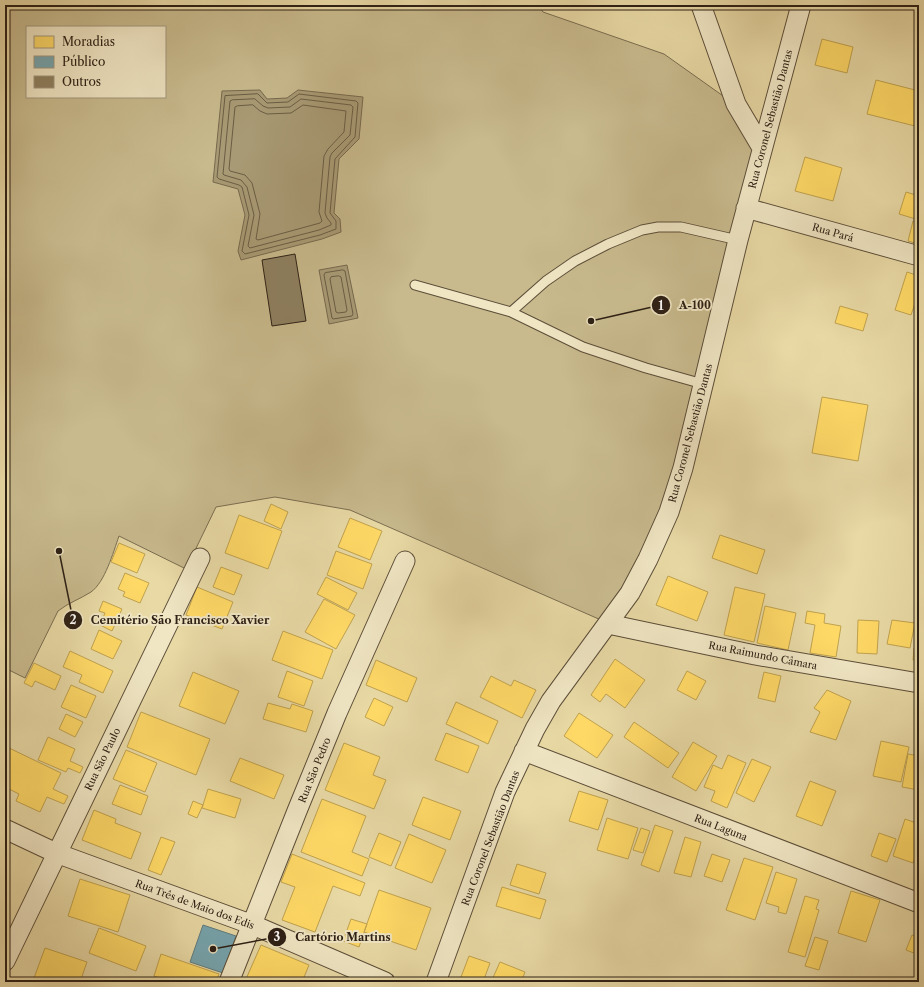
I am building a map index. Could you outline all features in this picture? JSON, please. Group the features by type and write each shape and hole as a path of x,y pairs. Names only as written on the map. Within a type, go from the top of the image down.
{"street":[{"path":"701,5 736,104 762,148"},
{"name":"Rua Coronel Sebastião Dantas","path":"436,982 505,792 524,751 551,701 630,593 648,559 669,512 683,468 746,208 801,5"},
{"name":"Rua Pará","path":"746,208 919,256"},
{"name":"Rua São Paulo","path":"5,961 200,558"},
{"name":"Rua São Pedro","path":"229,982 297,811 405,561"},
{"name":"Rua Raimundo Câmara","path":"608,624 755,655 919,682"},
{"name":"Rua Laguna","path":"524,751 919,903"},
{"name":"Rua Três de Maio dos Edis","path":"5,829 56,853 252,926 385,982"}],"lane":[{"path":"511,312 546,281 575,261 608,244 642,230 658,227 681,227 738,240"},
{"path":"415,285 511,312 583,347 646,368 703,384"}],"shaded area":[{"path":"5,5 538,5 543,12 664,54 726,98 755,149 666,496 641,552 619,593 601,620 350,510 275,497 216,507 186,569 119,536 108,567 96,587 91,592 58,611 25,678 5,668"}],"water":[{"path":"260,90 267,99 287,98 298,90 363,97 359,139 339,159 334,213 340,219 341,232 322,239 241,260 238,251 245,215 238,189 213,182 222,91"},
{"path":"347,265 358,318 329,324 319,270"}],"building: Moradias":[{"path":"822,39 853,47 847,73 815,65"},
{"path":"876,80 919,91 919,111 915,126 867,114"},
{"path":"805,157 842,168 833,201 795,191"},
{"path":"906,192 919,196 919,220 899,214"},
{"path":"913,221 919,222 919,244 908,241"},
{"path":"907,272 919,276 919,292 911,315 895,310"},
{"path":"840,306 868,314 863,331 835,323"},
{"path":"822,397 868,405 858,461 812,453"},
{"path":"271,504 288,512 281,529 264,521"},
{"path":"239,515 282,531 268,569 225,553"},
{"path":"350,518 382,531 370,560 338,547"},
{"path":"720,535 765,550 757,574 712,558"},
{"path":"119,543 145,554 137,573 111,562"},
{"path":"336,551 372,564 363,589 327,575"},
{"path":"221,567 242,575 234,595 213,587"},
{"path":"125,573 149,583 140,603 123,596 125,592 118,589"},
{"path":"668,576 708,592 697,621 656,605"},
{"path":"326,577 357,593 348,610 317,594"},
{"path":"197,587 233,602 222,629 186,615"},
{"path":"735,587 765,594 754,642 724,635"},
{"path":"324,599 355,615 336,649 305,632"},
{"path":"103,601 122,609 112,631 100,625 105,613 99,611"},
{"path":"765,606 796,613 788,650 757,643"},
{"path":"807,611 825,614 824,623 841,626 836,657 810,653 815,625 805,623"},
{"path":"858,620 879,621 877,654 857,653"},
{"path":"892,620 915,623 910,648 887,644"},
{"path":"99,630 122,641 113,659 91,649"},
{"path":"283,631 333,650 322,679 272,660"},
{"path":"914,648 919,649 919,661 913,660"},
{"path":"70,651 113,671 103,693 79,682 82,675 63,667"},
{"path":"615,659 645,680 625,708 606,694 600,702 591,695"},
{"path":"376,660 417,678 407,702 366,685"},
{"path":"34,663 61,676 55,690 35,681 32,687 24,683"},
{"path":"287,671 313,681 304,706 278,697"},
{"path":"687,671 706,681 696,700 677,690"},
{"path":"193,672 239,691 225,724 179,706"},
{"path":"764,672 781,676 775,702 758,698"},
{"path":"491,676 511,686 514,680 536,690 522,718 480,697"},
{"path":"71,685 96,696 86,718 61,707"},
{"path":"827,690 851,701 836,740 810,732 820,712 814,708"},
{"path":"374,698 393,707 384,726 365,717"},
{"path":"456,702 498,721 488,744 446,724"},
{"path":"268,703 290,709 292,704 313,711 306,732 263,719"},
{"path":"141,712 210,739 196,775 127,747"},
{"path":"579,713 613,735 597,758 564,736"},
{"path":"66,714 83,722 75,737 59,729"},
{"path":"634,722 679,753 668,768 624,737"},
{"path":"446,733 479,746 468,773 435,760"},
{"path":"48,737 75,749 70,761 83,767 80,773 68,768 66,772 38,760"},
{"path":"881,741 909,747 901,782 873,776"},
{"path":"693,742 717,756 696,791 672,777"},
{"path":"344,743 380,757 373,775 386,780 374,809 325,790"},
{"path":"9,748 61,773 53,789 68,796 64,804 47,797 40,812 16,801 19,794 5,787 5,756"},
{"path":"126,750 157,763 145,792 113,779"},
{"path":"908,754 919,756 919,790 902,787"},
{"path":"728,755 746,763 727,808 711,801 715,791 704,787 713,765 722,769"},
{"path":"240,758 284,775 274,799 230,781"},
{"path":"752,759 771,767 754,802 736,793"},
{"path":"810,781 836,791 822,826 796,816"},
{"path":"120,785 148,796 141,815 112,804"},
{"path":"208,789 241,799 235,818 202,808"},
{"path":"579,791 608,800 598,830 569,821"},
{"path":"423,797 461,811 450,840 412,825"},
{"path":"322,799 366,816 352,852 369,859 362,876 301,852"},
{"path":"193,801 203,805 197,818 188,814"},
{"path":"94,810 116,819 115,823 141,833 131,859 82,840"},
{"path":"607,818 638,828 628,859 597,850"},
{"path":"905,819 919,824 919,848 913,863 893,856"},
{"path":"655,825 673,831 659,872 641,865"},
{"path":"641,828 650,831 643,853 633,850"},
{"path":"379,833 401,842 391,866 369,857"},
{"path":"879,833 896,839 887,862 871,856"},
{"path":"409,834 446,850 432,883 395,868"},
{"path":"161,837 175,842 161,875 148,870"},
{"path":"685,837 701,842 691,877 674,873"},
{"path":"292,854 365,883 360,896 333,886 315,932 282,920 295,887 281,882"},
{"path":"712,854 730,860 722,882 704,876"},
{"path":"744,858 773,867 755,920 726,910"},
{"path":"517,864 546,873 539,894 510,885"},
{"path":"776,872 797,879 786,914 778,912 779,907 766,903"},
{"path":"80,879 130,895 118,932 68,916"},
{"path":"502,887 546,900 540,919 496,906"},
{"path":"379,890 431,908 416,950 364,932"},
{"path":"851,891 880,900 866,942 838,933"},
{"path":"805,896 819,900 816,909 819,910 805,957 788,952"},
{"path":"351,919 367,924 359,947 343,941"},
{"path":"99,928 146,946 136,971 89,953"},
{"path":"912,935 919,938 919,955 906,950"},
{"path":"815,937 828,941 819,970 805,966"},
{"path":"261,945 309,965 302,982 253,982 246,979"},
{"path":"45,948 87,962 80,982 44,982 34,978"},
{"path":"161,954 219,974 216,982 170,982 154,976"},
{"path":"469,956 490,963 483,982 474,982 461,977"},
{"path":"500,962 525,972 521,982 491,982"}],"building: Público":[{"path":"203,925 236,936 223,973 190,962"}],"building: Outros":[{"path":"295,254 306,321 272,326 262,260"}],"place":[{"name":"A-100","path":"591,321"},
{"name":"Cemitério São Francisco Xavier","path":"59,551"},
{"name":"Cartório Martins","path":"213,949"}]}
